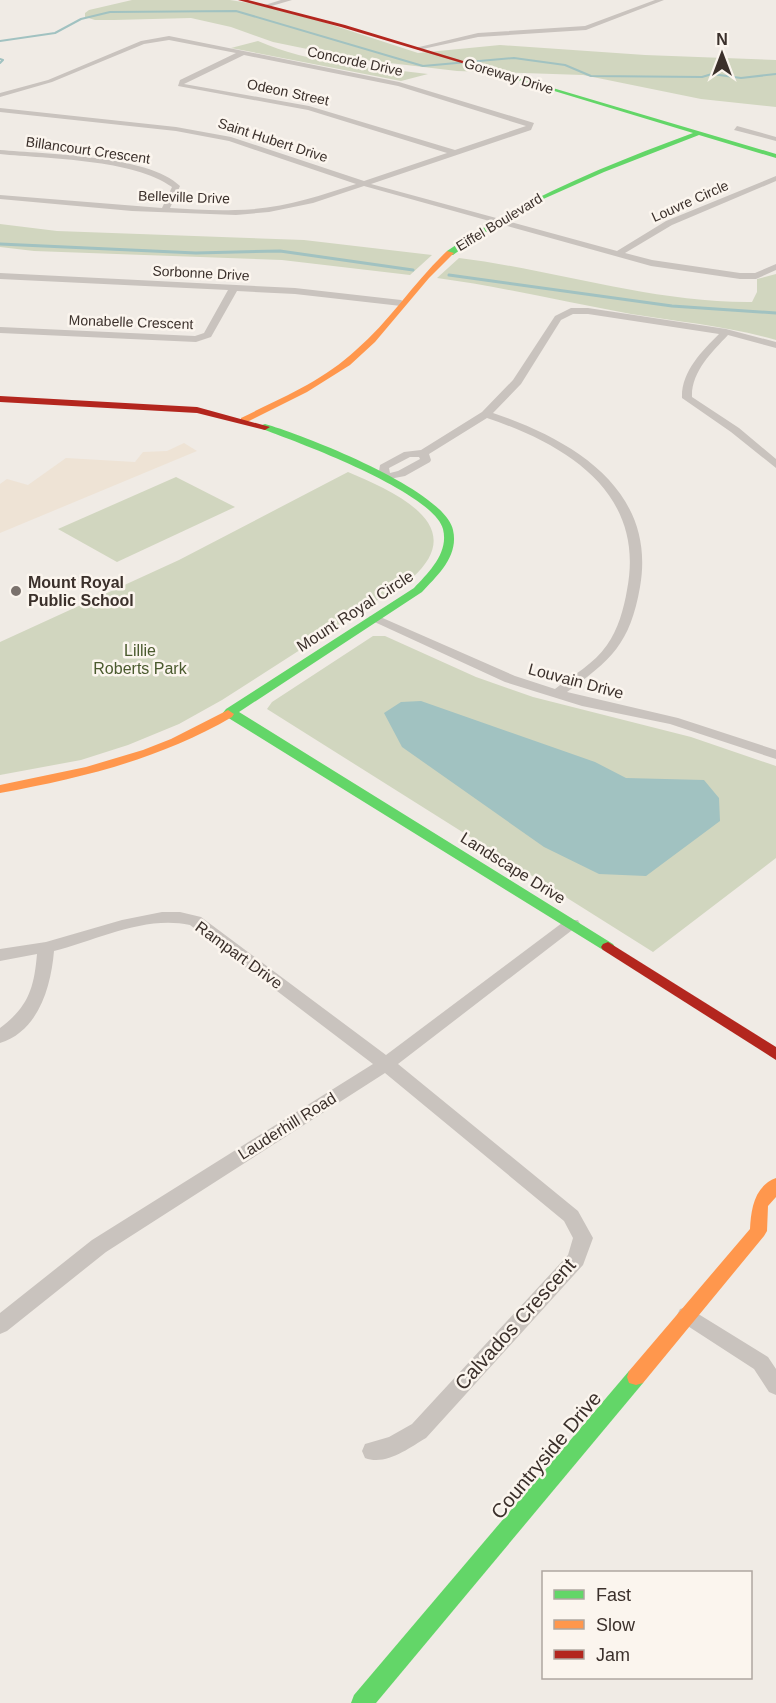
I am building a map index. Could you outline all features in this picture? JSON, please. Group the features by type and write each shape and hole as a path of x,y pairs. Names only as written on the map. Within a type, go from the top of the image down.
{"street":[{"name":"Goreway Drive","path":"241,0 418,48 776,156"},
{"path":"268,6 289,0"},
{"path":"418,48 478,35 586,28 661,0"},
{"name":"Concorde Drive","path":"0,95 50,81 153,39 175,39 399,84 531,125 528,128 363,184"},
{"name":"Odeon Street","path":"243,53 182,81 180,85 309,108 456,153"},
{"name":"Saint Hubert Drive","path":"0,110 206,133 241,142 363,184 496,220"},
{"path":"737,128 776,139"},
{"name":"Eiffel Boulevard","path":"244,420 306,389 352,359 369,343 400,303 430,270 456,248 496,220 565,185 699,133"},
{"name":"Billancourt Crescent","path":"0,152 121,165 157,173 176,186 164,211"},
{"name":"Louvre Circle","path":"618,254 669,223 776,178"},
{"name":"Belleville Drive","path":"0,197 164,211 236,213 269,210 313,201 363,184"},
{"path":"496,220 682,269 756,276 776,267"},
{"name":"Sorbonne Drive","path":"0,276 312,292 400,303"},
{"name":"Monabelle Crescent","path":"0,330 196,339 208,335 234,288"},
{"path":"384,477 401,474 426,460 423,453 486,414 517,382 558,318 564,313 588,311 726,332 776,345"},
{"path":"726,332 696,369 687,389 687,398 735,430 776,465"},
{"name":"Mount Royal Circle","path":"0,399 197,410 244,420 408,487 437,509 449,528 451,547 446,560 430,581 230,712 189,735 134,757 72,776 0,789"},
{"path":"486,414 521,425 579,459 616,495 627,512 637,537 638,581 620,636 606,655 556,694"},
{"name":"Louvain Drive","path":"374,619 480,668 556,694 673,722 776,755"},
{"name":"Landscape Drive","path":"230,712 572,924 776,1054"},
{"name":"Rampart Drive","path":"0,955 46,947 158,917 174,916 188,919 200,925 386,1064"},
{"name":"Lauderhill Road","path":"0,1324 99,1246 160,1205 386,1064 572,924"},
{"path":"0,1037 23,1019 37,998 44,977 46,947"},
{"name":"Calvados Crescent","path":"373,1451 394,1446 419,1431 576,1259 583,1238 571,1216 386,1064"},
{"path":"776,1185 760,1204 758,1231 776,1228"},
{"name":"Countryside Drive","path":"362,1703 758,1231"},
{"path":"687,1315 761,1363 776,1386"}],"green space":[{"path":"132,0 230,0 255,4 320,21 418,53 500,45 645,55 776,60 776,107 701,99 583,75 457,71 356,59 273,42 231,27 191,18 95,20 85,17 85,13 89,10"},
{"path":"258,41 320,60 428,74 401,81 231,48"},
{"path":"0,224 57,231 304,240 432,255 410,275 282,260 34,251 0,247"},
{"path":"459,258 641,292 715,301 752,302 757,292 757,279 776,274 776,340 722,328 631,314 437,278"},
{"name":"Lillie Roberts Park","path":"348,472 403,499 430,525 434,541 428,559 412,578 222,700 179,724 128,745 81,760 0,775 0,642 179,560"},
{"path":"176,477 235,507 117,562 58,529"},
{"path":"373,636 385,636 476,677 533,697 691,737 776,766 776,858 653,952 267,709 272,702"}],"shaded area":[{"path":"184,443 197,451 0,533 0,484 7,479 28,485 66,458 135,462 143,452 167,451"}],"water":[{"path":"421,701 595,762 626,778 704,780 719,798 720,821 646,876 599,874 544,847 402,747 384,713 401,702"}],"waterway":[{"path":"0,41 55,33 81,19 110,12 236,11 423,66 514,58 565,65 591,76 702,77 712,74 741,78 776,74"},
{"path":"0,59 3,60 0,63"},
{"path":"0,244 196,253 280,251 413,270"},
{"path":"449,275 672,306 776,313"}],"traffic: fast":[{"path":"467,63 776,156"},
{"path":"450,253 508,215 570,184 699,133"},
{"path":"228,714 418,590 440,567 449,546 448,528 439,513 423,499 381,476 265,427"},
{"path":"230,712 608,947"},
{"path":"362,1703 636,1377"}],"traffic: slow":[{"path":"244,420 304,390 347,363 372,340 426,276 450,253"},
{"path":"0,789 89,770 147,753 175,742 228,714"},
{"path":"636,1377 758,1231 760,1204 776,1185"}],"traffic: jam":[{"path":"241,0 343,26 467,63"},
{"path":"0,399 197,410 265,427"},
{"path":"608,947 776,1054"}],"place":[{"name":"Mount Royal Public School","path":"16,591"}]}
